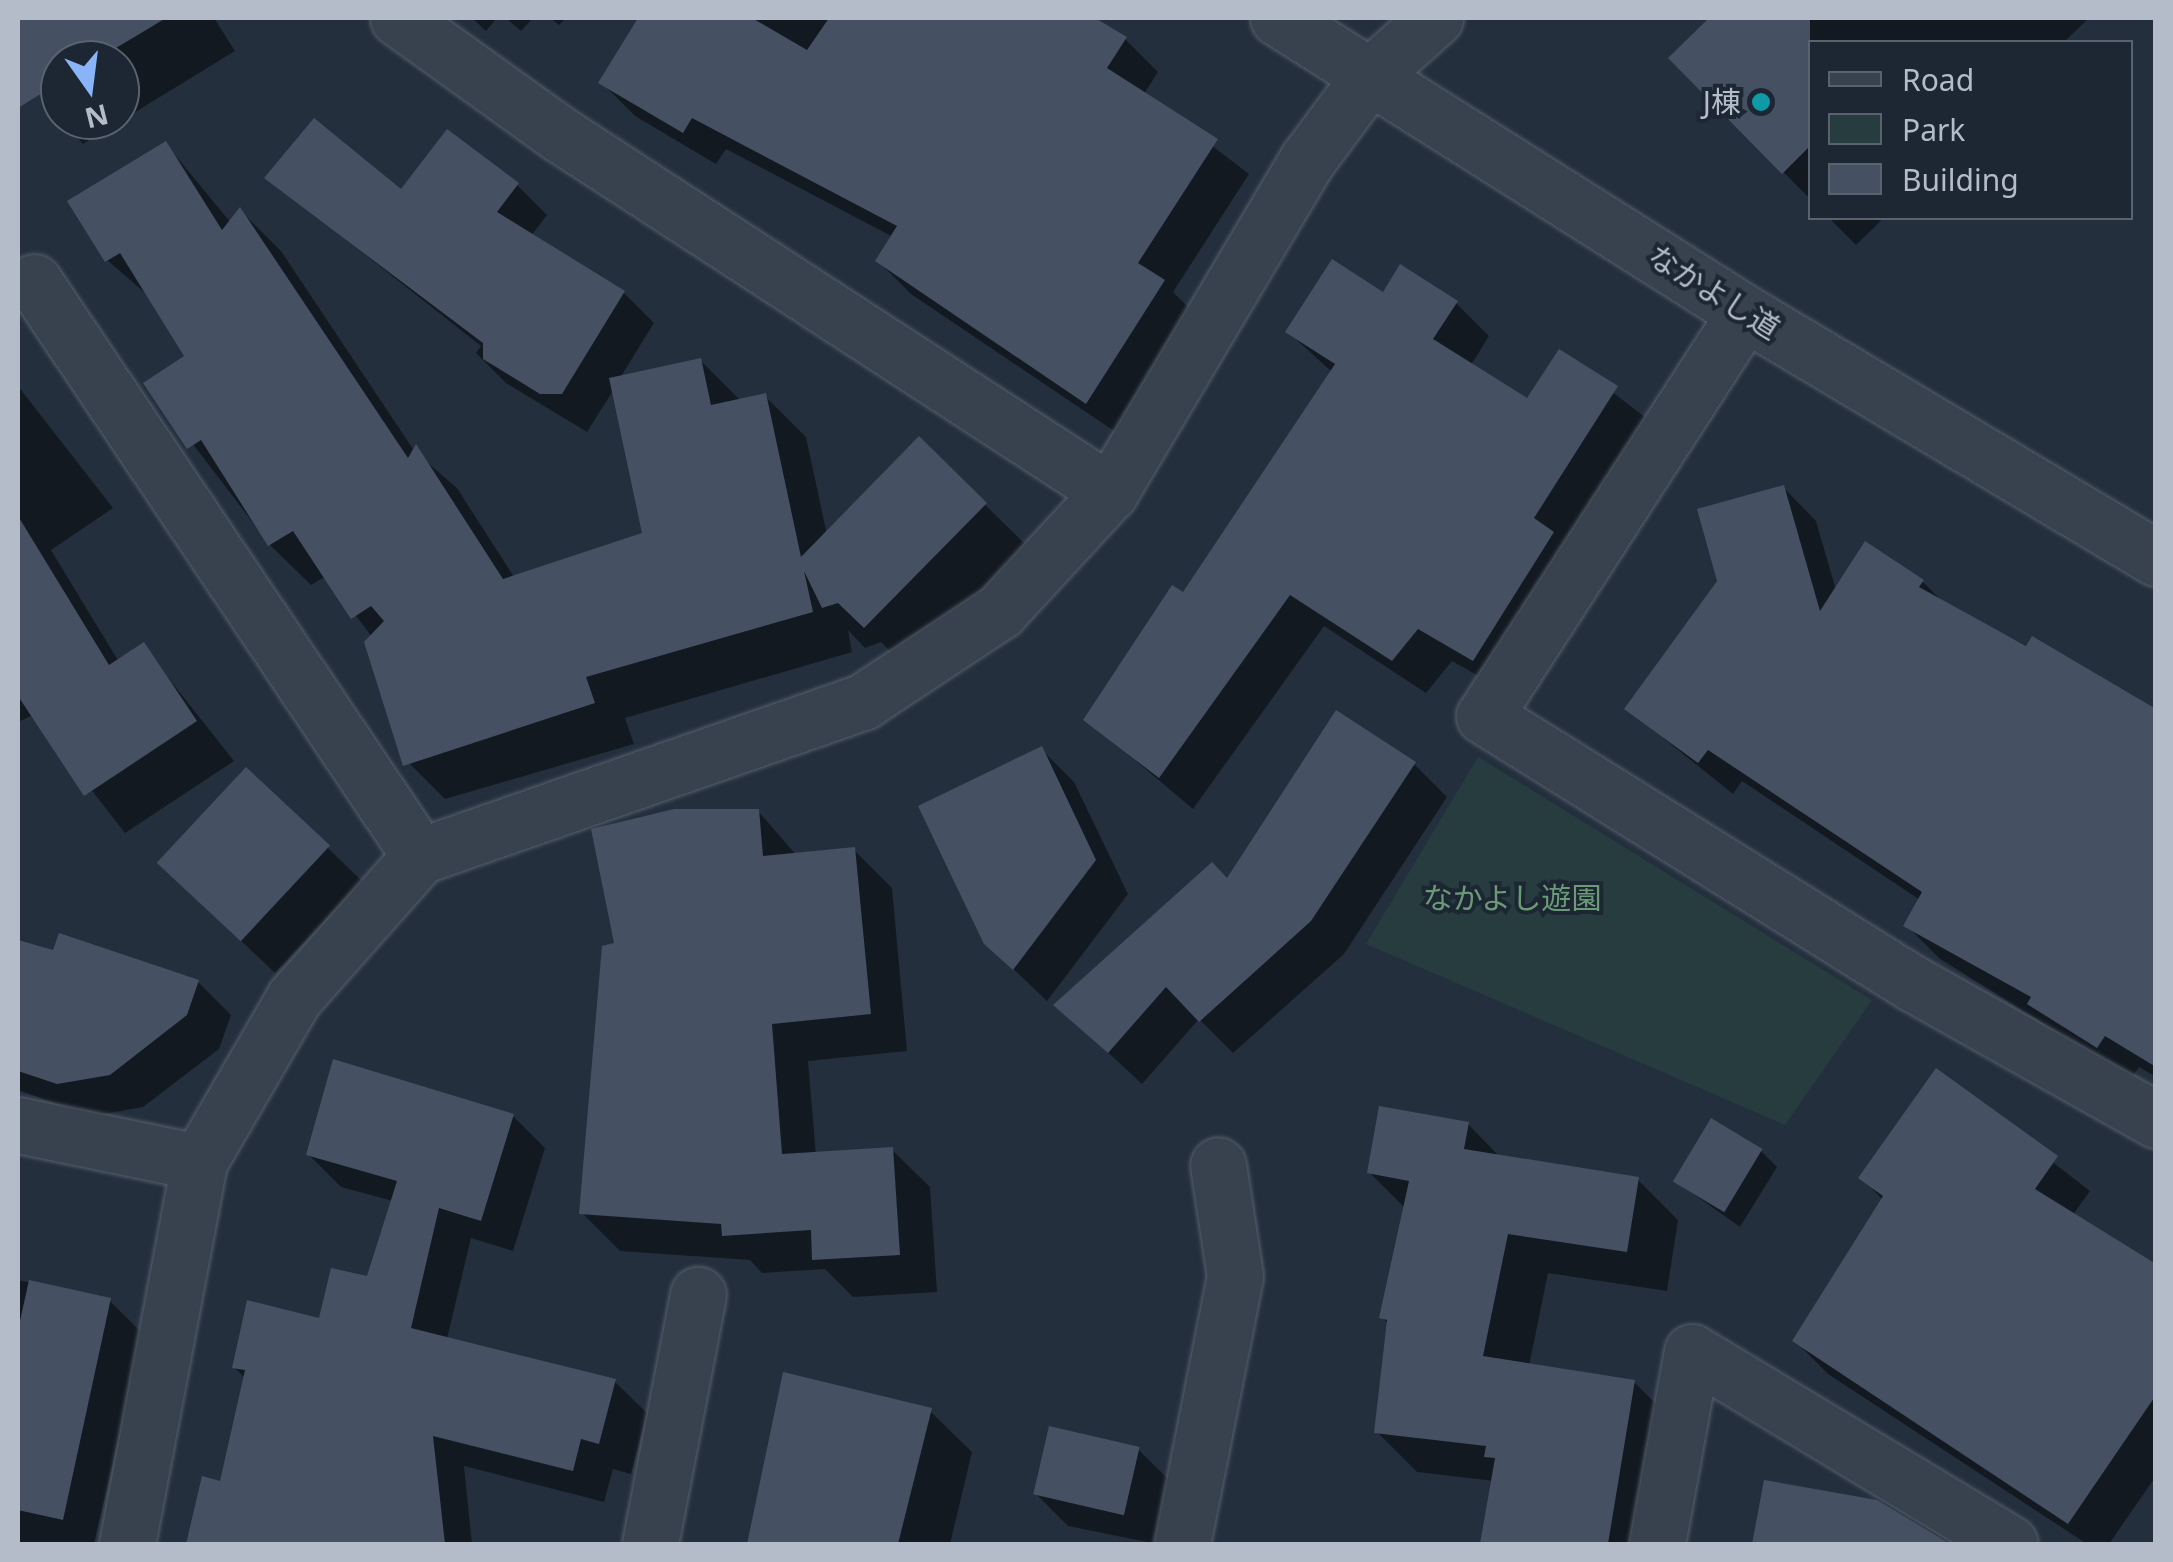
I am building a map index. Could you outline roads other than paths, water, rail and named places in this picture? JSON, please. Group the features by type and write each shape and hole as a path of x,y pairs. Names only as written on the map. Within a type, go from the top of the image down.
{"street":[{"path":"398,18 562,135 1110,492"},
{"name":"なかよし道","path":"1278,18 1744,313 2156,558"},
{"path":"128,1544 199,1162 294,998 420,856 864,701 1000,611 1110,492 1308,159 1369,76 1435,18"},
{"path":"34,282 420,856"},
{"path":"1744,313 1484,716 1912,983 2156,1120"},
{"path":"18,1125 199,1162"},
{"path":"1182,1544 1235,1276 1218,1165"},
{"path":"650,1544 698,1294"},
{"path":"1658,1544 1692,1352 2010,1544"}],"place":[{"name":"J棟","path":"1761,102"}],"park label":[{"name":"なかよし遊園","path":"1512,898"}]}
